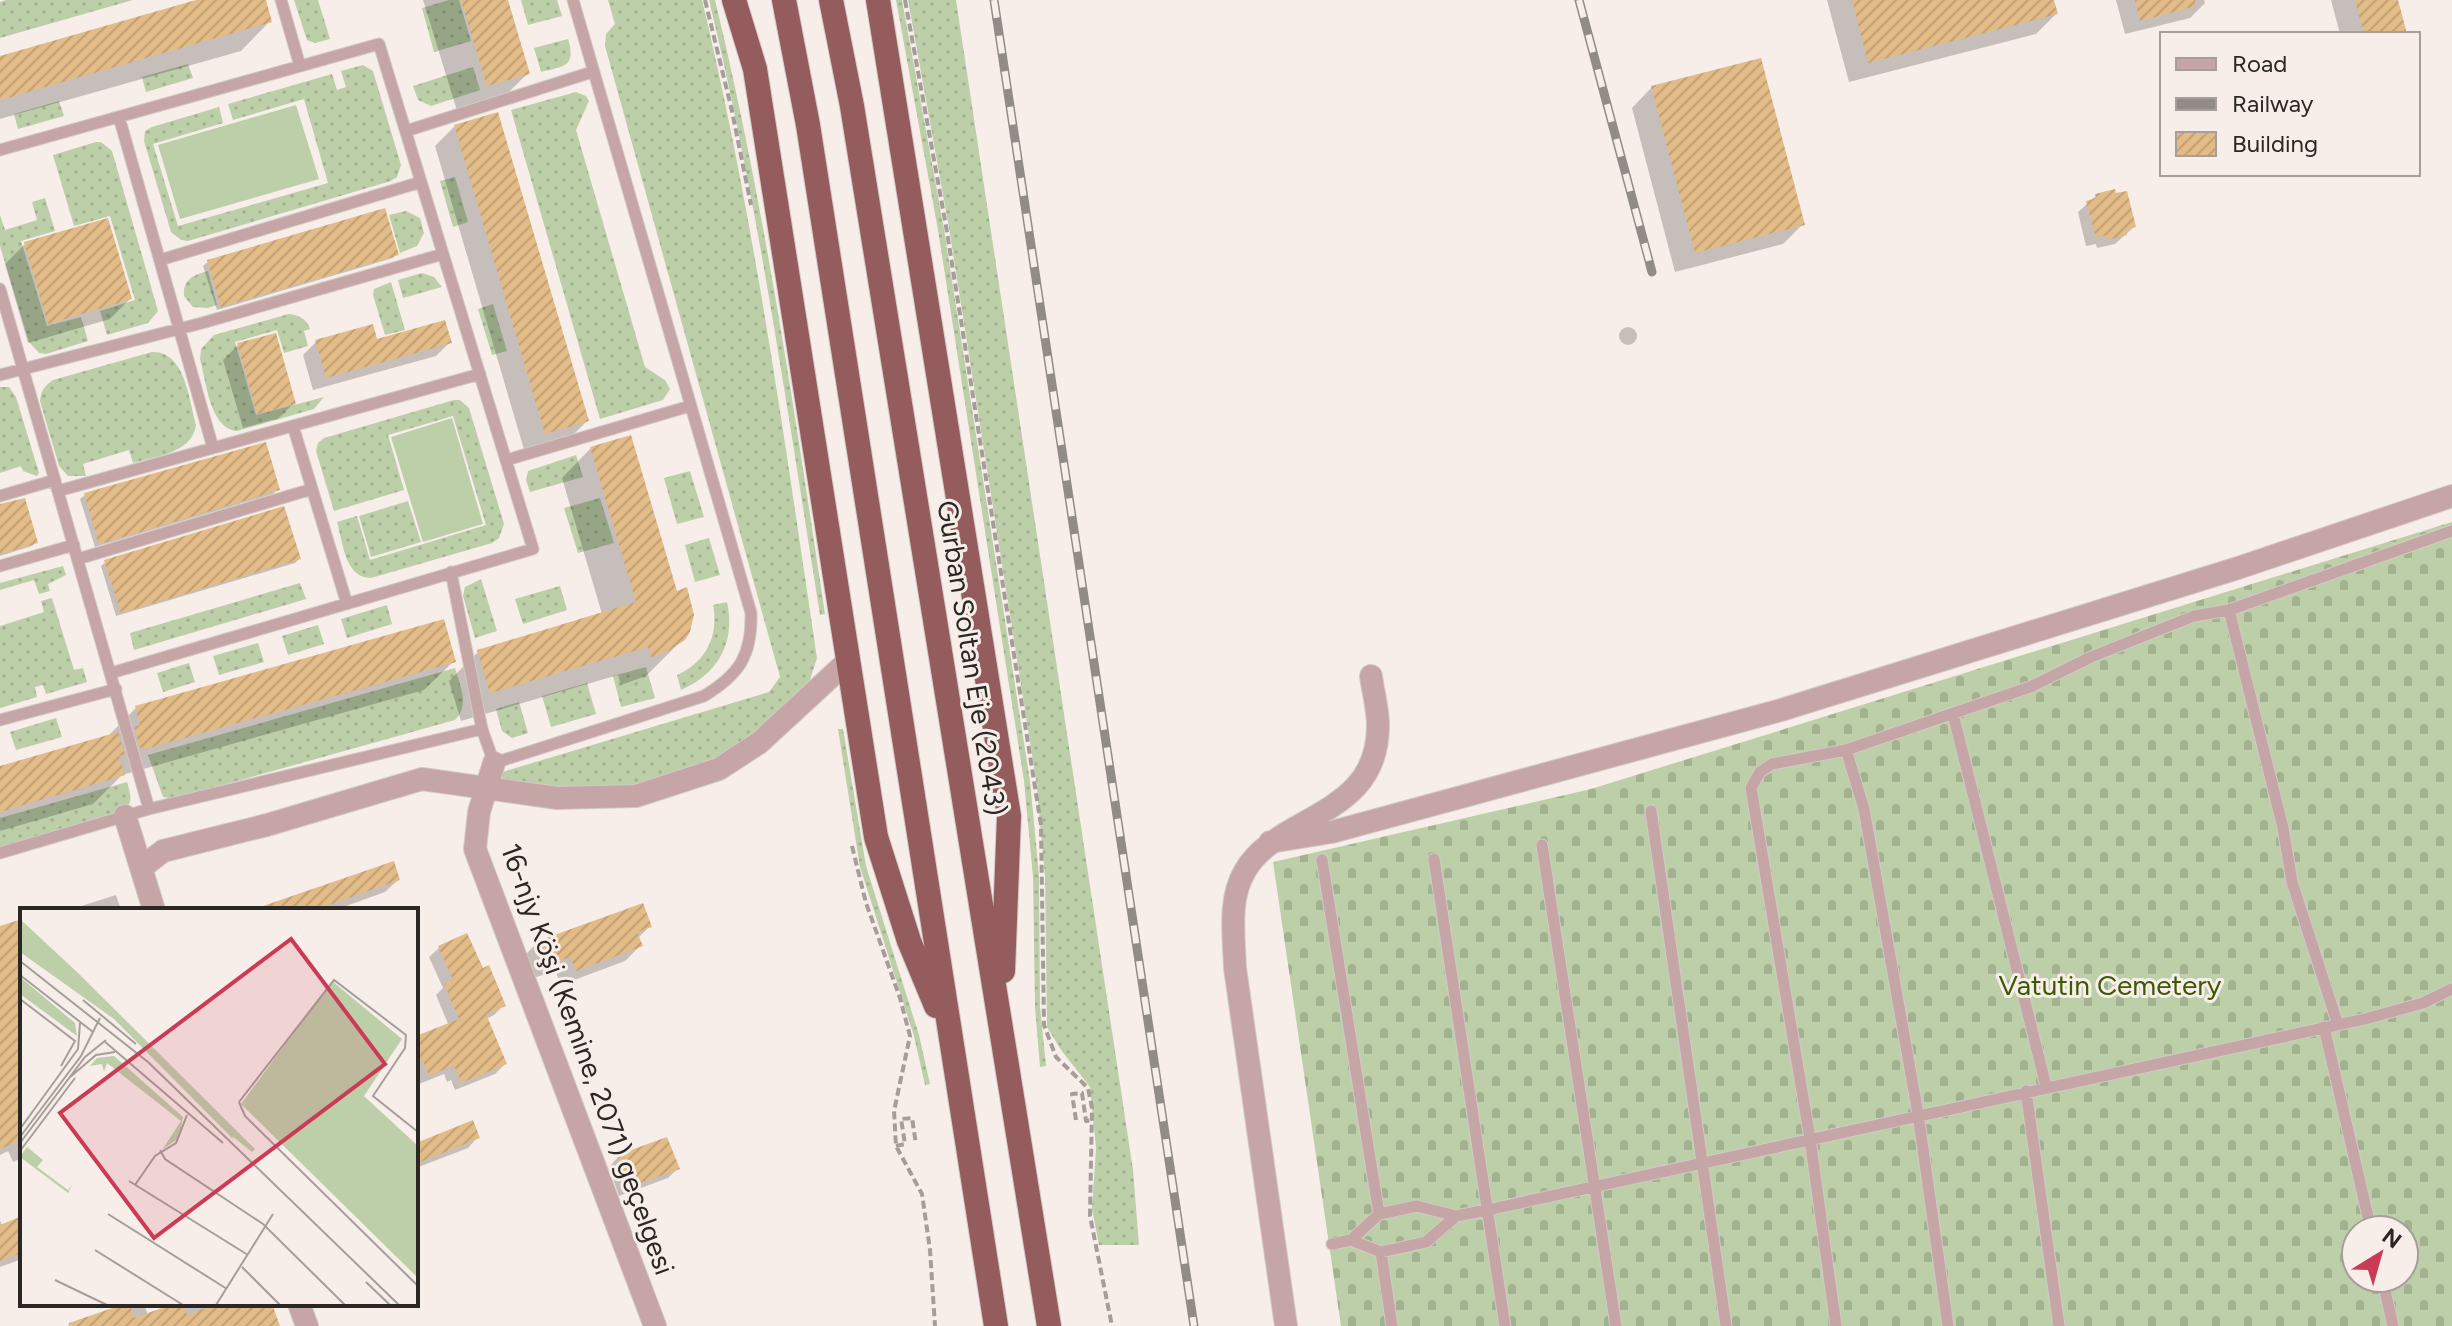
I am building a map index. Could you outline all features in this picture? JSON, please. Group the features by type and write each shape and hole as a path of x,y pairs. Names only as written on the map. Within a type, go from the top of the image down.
{"highway":[{"path":"734,0 755,69 876,837 909,941 951,1039"},
{"path":"784,0 808,125 996,1326"},
{"name":"Gurban Soltan Eje (2043)","path":"831,0 852,106 1049,1326"},
{"path":"878,0 1009,816 1001,1021"}],"street":[{"path":"1270,842 1332,832 1781,710 2238,568 2452,496"},
{"path":"141,868 163,851 267,825 373,791 422,779 557,798 636,796 719,769 759,743 848,661"},
{"path":"1286,1326 1235,968 1237,888 1245,870 1270,842 1344,799 1365,778 1375,752 1378,724 1371,676"},
{"name":"16-njy Köşi (Kemine, 2071) geçelgesi","path":"494,763 479,812 475,849 655,1326"},
{"path":"125,816 153,908"},
{"path":"300,1306 307,1326"}],"lane":[{"path":"281,0 300,66"},
{"path":"451,572 482,729 494,763 704,696 723,684 743,661 752,638 751,613 573,0"},
{"path":"0,150 379,44 533,549 111,673"},
{"path":"406,131 592,72"},
{"path":"119,117 213,448"},
{"path":"160,260 421,182"},
{"path":"0,375 202,323 443,254"},
{"path":"0,289 149,809"},
{"path":"0,496 213,448 480,374"},
{"path":"506,460 690,406"},
{"path":"293,426 347,604"},
{"path":"78,559 312,489"},
{"path":"1836,1326 1810,1139 1751,788 1760,772 1772,764 1846,750 1953,714 2030,687 2091,657 2194,616 2229,610 2452,531"},
{"path":"0,566 74,545"},
{"path":"2229,610 2283,828 2292,882 2338,1025"},
{"path":"0,720 116,689"},
{"path":"1953,714 2046,1086"},
{"path":"0,853 149,809 482,729"},
{"path":"1846,750 1864,809 1918,1114 1948,1326"},
{"path":"1651,811 1726,1326"},
{"path":"1542,845 1616,1326"},
{"path":"1434,859 1505,1326"},
{"path":"1322,860 1379,1214"},
{"path":"1332,1244 1351,1240 1379,1214 1417,1206 1456,1216 1487,1210 2046,1086 2338,1025 2423,1003 2452,989"},
{"path":"2324,1027 2367,1214"},
{"path":"2026,1091 2059,1326"},
{"path":"1351,1240 1381,1252 1426,1242 1456,1216"},
{"path":"1381,1252 1392,1326"},
{"path":"2386,1294 2393,1326"}],"path":[{"path":"905,0 946,226 1041,825 1044,1025 1056,1057 1088,1088 1092,1120 1090,1216 1112,1326"},
{"path":"1076,1120 1072,1094 1082,1093 1086,1121 1092,1120"},
{"path":"896,1146 905,1144 901,1119 912,1118 916,1144"}],"green space":[{"path":"133,0 0,38 0,2"},
{"path":"294,0 318,0 330,39 315,43 307,40"},
{"path":"459,0 471,41 434,52 422,8"},
{"path":"521,0 557,0 562,16 528,25"},
{"path":"608,0 702,0 753,245 817,658 806,692 747,752 612,792 510,785 497,777 499,773 769,692 780,677 605,46 606,34 615,24"},
{"path":"709,0 715,0 733,76 763,229 825,614 820,615 757,229"},
{"path":"896,0 902,0 944,229 1030,781 1039,876 1040,1007 1046,1066 1040,1067 1035,1007 1033,877 1024,781 938,230"},
{"path":"908,0 956,0 1133,1170 1139,1245 1099,1245 1092,1209 1096,1148 1090,1087 1047,1027 1045,876 1036,780 949,228"},
{"path":"568,39 571,55 566,64 541,72 534,48"},
{"path":"188,64 193,78 146,92 142,77"},
{"path":"363,65 373,71 401,165 397,177 188,241 171,232 144,141 145,131 219,107 223,123 153,144 178,226 328,183 304,99 233,120 228,104 332,74 337,90 346,87 341,71"},
{"path":"473,67 480,90 431,106 418,100 413,86"},
{"path":"576,92 586,96 589,101 576,130 645,367 665,380 670,389 663,400 600,419 511,110"},
{"path":"59,101 64,116 18,129 14,114"},
{"path":"296,105 319,179 180,219 158,145"},
{"path":"101,142 112,151 158,311 148,323 107,335 100,311 135,300 110,216 74,226 53,155"},
{"path":"455,177 468,222 453,227 440,181"},
{"path":"45,198 55,231 21,241 47,326 81,317 88,341 46,354 39,353 29,342 0,246 0,215 5,230 37,220 32,202"},
{"path":"406,211 420,218 424,233 417,246 400,253 389,215"},
{"path":"208,271 217,305 193,307 184,296 185,285 194,276"},
{"path":"422,273 434,277 442,287 403,298 398,280"},
{"path":"391,282 405,330 385,335 373,295 374,289"},
{"path":"493,304 507,351 492,355 478,309"},
{"path":"289,314 302,318 309,326 310,329 304,331 308,346 284,353 277,330 235,342 256,415 324,397 314,409 237,431 228,428 215,413 211,402 200,359 201,349 214,335"},
{"path":"152,352 172,359 184,378 196,425 188,442 172,452 133,463 129,450 83,464 86,476 68,476 59,466 40,401 47,384"},
{"path":"0,387 9,387 16,397 39,473 37,476 23,471 21,466 0,473"},
{"path":"460,400 469,408 504,524 499,538 492,543 371,578 362,576 346,558 337,522 357,516 370,560 486,525 453,416 388,435 404,490 334,511 316,451 318,443 324,438"},
{"path":"452,418 483,524 423,542 391,437"},
{"path":"576,455 583,477 530,492 526,480 528,471"},
{"path":"690,471 704,517 677,524 664,478"},
{"path":"600,498 614,543 578,553 564,508"},
{"path":"408,501 421,542 371,557 359,516"},
{"name":"Vatutin Cemetery","path":"2452,522 2452,1326 1341,1326 1273,862 1591,789"},
{"path":"709,538 720,575 695,582 685,545"},
{"path":"63,566 66,575 48,584 50,591 39,594 34,580 0,590 0,583"},
{"path":"481,579 497,631 475,638 463,596 465,587"},
{"path":"300,583 306,599 134,650 130,633"},
{"path":"560,586 567,610 523,624 515,599"},
{"path":"52,598 74,670 83,668 87,682 46,694 43,685 35,687 37,697 0,708 0,626 44,612 41,601"},
{"path":"727,602 729,630 721,655 705,675 681,690 677,675 696,663 712,637 713,605"},
{"path":"387,605 392,624 347,638 341,619"},
{"path":"318,625 324,644 288,655 282,636"},
{"path":"258,643 264,662 219,675 213,656"},
{"path":"189,663 195,682 163,692 157,673"},
{"path":"646,667 655,698 621,707 613,676"},
{"path":"455,668 463,702 455,720 173,799 163,797 148,755"},
{"path":"587,683 596,714 551,727 542,696"},
{"path":"519,702 528,733 512,738 502,731 496,709"},
{"path":"56,718 62,737 16,750 10,732"},
{"path":"838,729 843,729 866,866 919,1035 930,1084 925,1085 914,1036 860,867"},
{"path":"127,782 130,803 121,813 0,848 0,818"}],"building":[{"path":"196,0 266,0 272,22 0,100 0,56"},
{"path":"461,0 508,0 530,74 487,86"},
{"path":"1852,0 2054,0 2058,14 1868,63"},
{"path":"2135,0 2195,0 2196,6 2140,21"},
{"path":"2355,0 2398,0 2406,32 2363,32"},
{"path":"1761,58 1805,225 1695,253 1651,86"},
{"path":"498,112 589,421 545,434 454,125"},
{"path":"2115,189 2116,193 2127,191 2136,227 2126,230 2127,235 2107,240 2106,235 2096,238 2086,201 2096,198 2095,194"},
{"path":"385,208 399,255 221,307 207,260"},
{"path":"108,218 132,299 48,324 24,242"},
{"path":"445,320 452,343 326,378 315,340 373,324 377,339"},
{"path":"276,333 296,404 257,414 237,343"},
{"path":"631,435 677,591 687,587 694,615 690,632 685,640 668,651 651,657 648,647 490,693 477,650 636,602 590,447"},
{"path":"266,442 280,490 100,544 98,541 84,493"},
{"path":"25,498 38,543 0,554 0,504"},
{"path":"284,506 301,559 121,613 104,560"},
{"path":"444,619 456,662 141,750 134,727 140,725 135,706"},
{"path":"118,732 125,755 119,756 125,775 0,812 0,766"},
{"path":"394,861 400,880 321,908 260,907"},
{"path":"643,903 652,927 637,932 643,946 576,971 570,957 544,967 535,942"},
{"path":"20,920 20,1141 0,1149 0,926"},
{"path":"467,933 483,968 489,965 506,1006 486,1014 507,1064 461,1083 454,1065 429,1076 423,1061 418,1063 418,1035 459,1019 444,984 453,980 438,946"},
{"path":"473,1120 480,1138 420,1162 418,1142"},
{"path":"667,1137 680,1169 629,1187 617,1155"},
{"path":"20,1217 20,1254 0,1261 0,1225"},
{"path":"118,1306 130,1306 134,1318 167,1306 184,1306 187,1315 212,1306 273,1306 280,1326 69,1326 69,1323"}],"railway":[{"path":"994,0 1194,1326"},
{"path":"1579,0 1652,272"}]}
